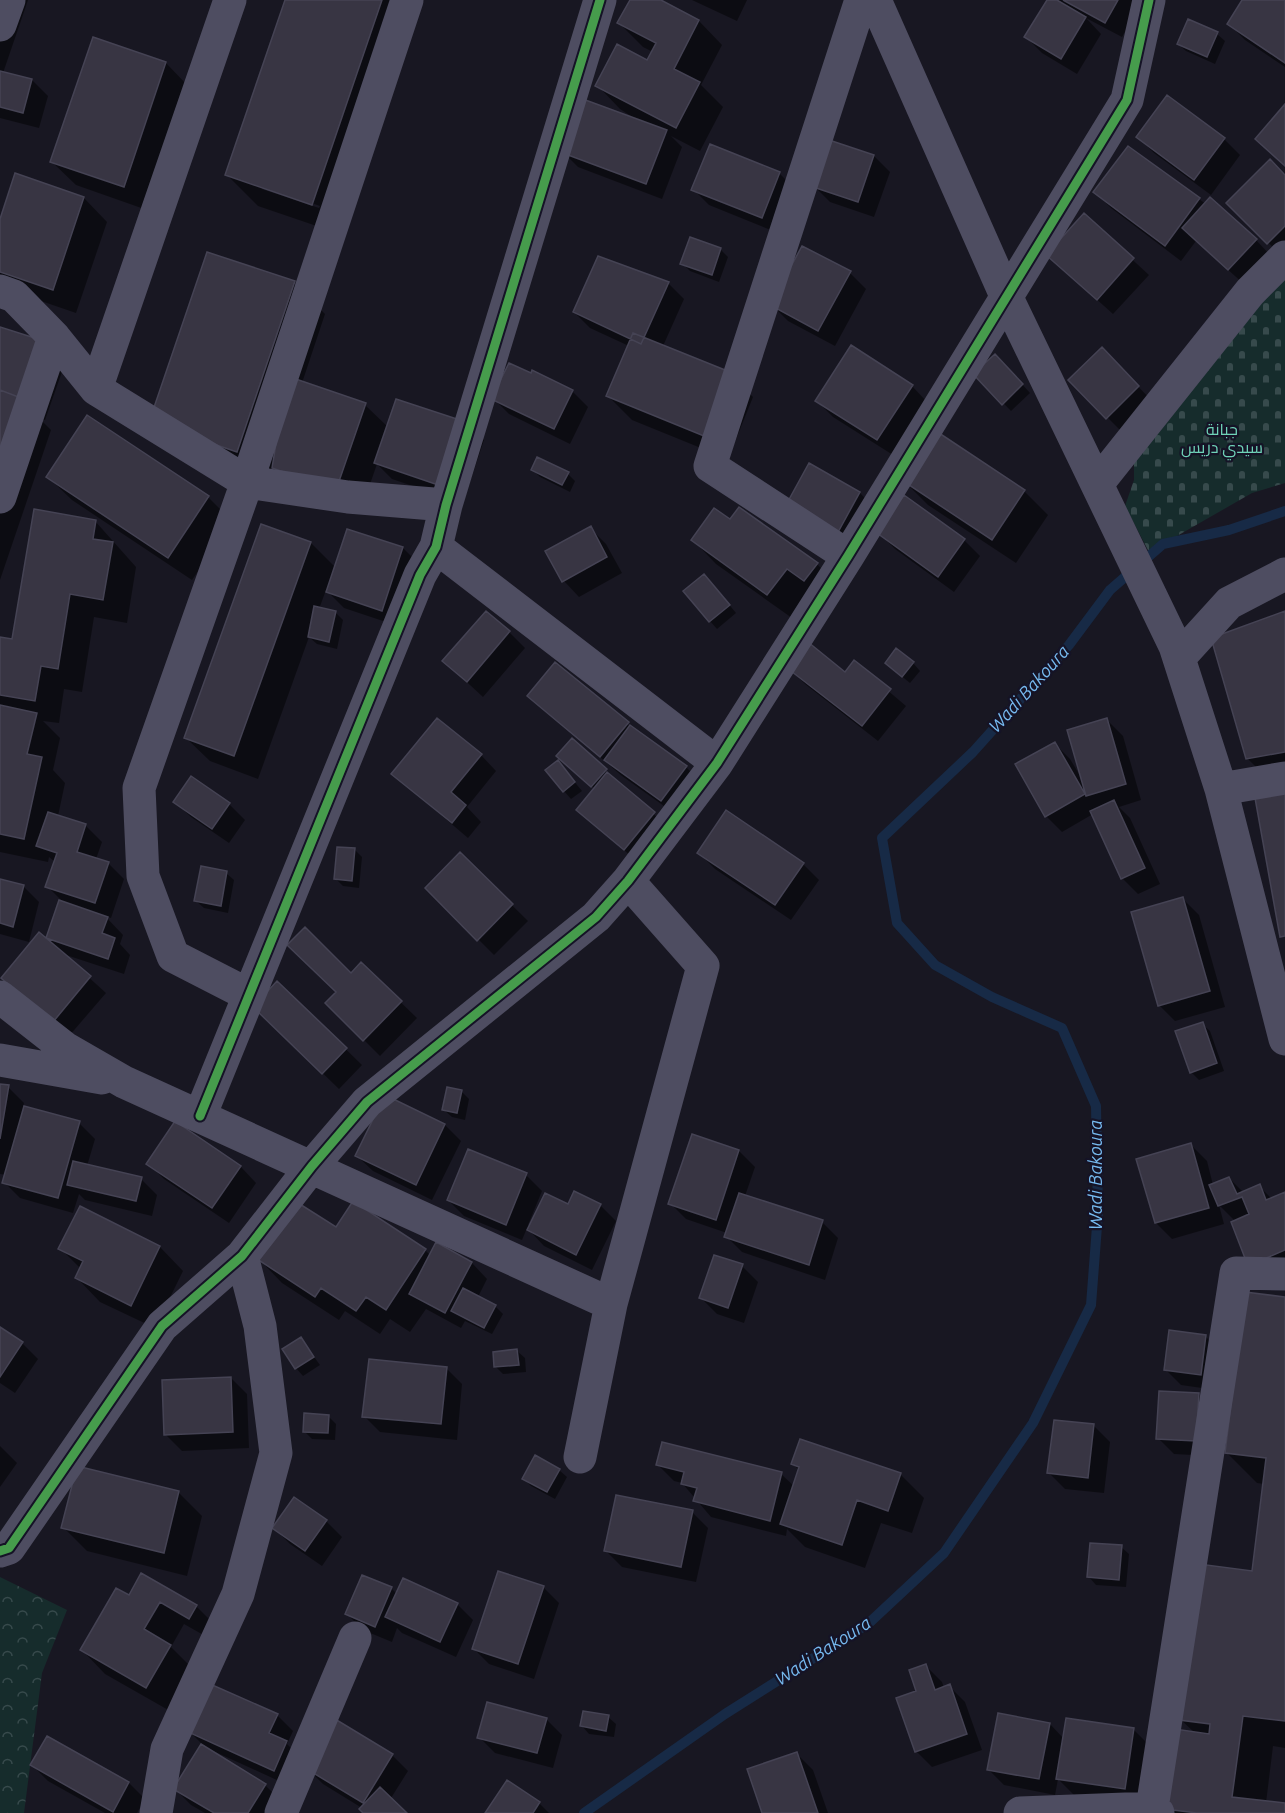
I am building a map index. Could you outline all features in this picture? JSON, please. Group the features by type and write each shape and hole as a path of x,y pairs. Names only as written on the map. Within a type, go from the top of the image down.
{"street":[{"path":"0,25 9,0"},
{"path":"96,389 230,0"},
{"path":"249,995 173,956 143,876 139,788 247,482 407,0"},
{"path":"200,1116 420,575 436,547 446,505 600,0"},
{"path":"848,556 710,466 861,0"},
{"path":"875,0 1007,298 1098,483 1177,652 1275,962 1285,1039"},
{"path":"0,1551 9,1548 162,1326 242,1256 312,1166 368,1102 596,917 628,881 717,763 848,556 1127,100 1149,0"},
{"path":"1098,483 1250,292 1285,257"},
{"path":"0,291 14,296 54,337 96,389 247,482 348,497 446,505"},
{"path":"0,497 54,337"},
{"path":"436,547 717,763"},
{"path":"1177,652 1229,603 1285,574"},
{"path":"1221,789 1285,778"},
{"path":"580,1457 610,1304 704,966 628,881"},
{"path":"0,997 65,1048 124,1082 610,1304"},
{"path":"0,1060 124,1082"},
{"path":"156,1813 167,1749 238,1594 276,1453 260,1326 242,1256"},
{"path":"1020,1813 1155,1811 1236,1273 1285,1274"},
{"path":"281,1813 355,1638"}],"green space":[{"name":"جبانة سيدي دريس","path":"1285,273 1285,483 1252,493 1149,552 1125,506 1134,480 1134,444"},
{"path":"0,1577 67,1610 42,1673 24,1813 0,1813"}],"building":[{"path":"285,0 382,0 312,205 225,175"},
{"path":"630,0 661,0 699,20 674,69 700,82 676,128 595,86 617,44 647,60 656,43 617,23"},
{"path":"1047,0 1057,0 1086,17 1061,59 1024,37"},
{"path":"1063,0 1118,0 1105,23"},
{"path":"1242,0 1285,0 1285,63 1227,24"},
{"path":"1188,19 1218,32 1207,57 1177,44"},
{"path":"93,37 166,62 124,187 50,162"},
{"path":"0,71 32,79 23,113 0,107"},
{"path":"1167,95 1225,138 1194,180 1136,137"},
{"path":"580,98 667,130 646,184 560,152"},
{"path":"1285,104 1285,166 1255,139"},
{"path":"829,140 874,155 858,202 813,187"},
{"path":"710,144 780,172 762,218 691,190"},
{"path":"1128,146 1200,198 1165,246 1093,192"},
{"path":"1270,159 1285,175 1285,226 1267,244 1226,203"},
{"path":"15,173 84,197 53,290 0,272 0,219"},
{"path":"1210,197 1257,239 1228,270 1182,228"},
{"path":"1084,213 1134,258 1097,300 1046,255"},
{"path":"690,237 721,248 712,275 680,264"},
{"path":"802,246 851,271 818,331 770,305"},
{"path":"207,252 295,281 237,452 149,422"},
{"path":"598,256 669,282 641,344 573,312"},
{"path":"0,327 41,340 21,398 0,390"},
{"path":"633,333 730,372 704,436 606,396"},
{"path":"851,345 913,385 877,440 815,401"},
{"path":"1102,347 1139,386 1106,419 1068,380"},
{"path":"995,354 1023,384 1002,405 973,374"},
{"path":"509,363 531,373 532,370 573,390 554,429 491,399"},
{"path":"287,376 366,403 336,490 272,468"},
{"path":"0,390 21,398 0,460"},
{"path":"396,399 469,423 447,488 374,463"},
{"path":"87,415 209,496 168,558 46,477"},
{"path":"936,431 1025,490 992,540 903,481"},
{"path":"537,457 569,472 562,485 531,470"},
{"path":"809,463 860,492 837,534 786,505"},
{"path":"904,495 965,539 938,577 877,533"},
{"path":"739,507 818,563 804,581 787,569 767,595 691,540 714,508 730,519"},
{"path":"34,509 96,520 93,539 113,542 103,600 70,594 58,669 41,666 35,701 0,695 0,637 12,639"},
{"path":"261,524 311,542 234,756 184,738"},
{"path":"591,526 607,557 562,582 545,551"},
{"path":"347,529 403,547 382,611 326,592"},
{"path":"704,574 730,605 709,622 683,591"},
{"path":"314,606 336,611 329,642 308,637"},
{"path":"486,611 510,631 467,682 442,661"},
{"path":"1285,611 1285,752 1246,759 1211,638"},
{"path":"808,642 845,672 854,660 891,689 862,726 787,668"},
{"path":"896,648 914,662 902,677 885,663"},
{"path":"555,662 629,722 600,757 527,696"},
{"path":"0,705 37,713 27,754 42,757 24,839 0,834"},
{"path":"437,718 482,754 451,792 466,805 452,823 391,774"},
{"path":"1107,718 1126,784 1086,796 1067,730"},
{"path":"630,725 687,766 661,801 604,760"},
{"path":"572,738 607,769 591,787 556,756"},
{"path":"1055,742 1085,794 1045,817 1015,764"},
{"path":"558,760 575,782 563,792 545,770"},
{"path":"607,772 655,812 624,850 576,810"},
{"path":"191,776 230,803 212,829 173,802"},
{"path":"1285,793 1285,936 1280,937 1255,798"},
{"path":"1114,800 1145,868 1121,879 1090,811"},
{"path":"726,810 804,863 775,905 697,853"},
{"path":"48,812 86,824 77,852 109,862 95,903 45,887 57,853 36,846"},
{"path":"337,847 355,848 352,881 334,879"},
{"path":"460,852 513,904 477,941 425,888"},
{"path":"201,866 227,871 221,906 194,901"},
{"path":"0,879 24,885 13,927 0,923"},
{"path":"1183,897 1210,991 1158,1006 1131,912"},
{"path":"59,900 108,917 102,933 115,938 108,959 46,938"},
{"path":"305,927 351,973 361,962 402,1001 363,1041 325,1003 336,992 287,945"},
{"path":"39,932 91,976 53,1022 1,978"},
{"path":"277,981 347,1048 322,1074 253,1007"},
{"path":"1203,1022 1217,1063 1190,1073 1175,1031"},
{"path":"0,1084 9,1085 0,1139"},
{"path":"447,1087 462,1090 457,1113 442,1110"},
{"path":"385,1095 445,1124 416,1185 355,1156"},
{"path":"24,1106 80,1121 58,1198 2,1183"},
{"path":"175,1121 241,1166 212,1208 146,1164"},
{"path":"692,1134 739,1150 716,1220 668,1204"},
{"path":"1191,1143 1209,1208 1155,1223 1136,1159"},
{"path":"468,1149 527,1173 506,1225 447,1200"},
{"path":"73,1161 142,1177 136,1201 67,1185"},
{"path":"1229,1177 1237,1194 1260,1184 1266,1200 1285,1192 1285,1250 1248,1266 1231,1222 1249,1214 1242,1197 1218,1206 1209,1185"},
{"path":"574,1191 601,1204 576,1255 527,1230 545,1193 568,1204"},
{"path":"739,1193 823,1220 809,1265 724,1237"},
{"path":"295,1201 336,1227 353,1201 426,1249 386,1310 366,1297 356,1311 321,1288 315,1297 257,1259"},
{"path":"80,1206 160,1246 131,1306 75,1278 83,1261 58,1249"},
{"path":"436,1242 472,1262 445,1313 409,1294"},
{"path":"714,1255 743,1264 728,1308 699,1298"},
{"path":"463,1288 496,1305 484,1328 451,1311"},
{"path":"1245,1292 1285,1297 1285,1721 1243,1716 1232,1797 1285,1803 1285,1813 1197,1813 1165,1809 1175,1729 1209,1734 1210,1724 1179,1720 1199,1564 1252,1571 1266,1458 1225,1453"},
{"path":"0,1327 23,1342 0,1377"},
{"path":"1169,1330 1206,1335 1201,1375 1164,1370"},
{"path":"301,1337 314,1357 295,1369 282,1349"},
{"path":"517,1349 519,1365 494,1367 493,1352"},
{"path":"369,1359 447,1367 441,1424 362,1417"},
{"path":"231,1377 233,1432 164,1435 162,1380"},
{"path":"1159,1391 1199,1393 1196,1441 1156,1439"},
{"path":"304,1413 329,1415 328,1433 303,1432"},
{"path":"1054,1420 1094,1424 1088,1478 1047,1473"},
{"path":"800,1439 901,1473 888,1511 857,1500 842,1545 780,1524 799,1467 791,1464"},
{"path":"662,1442 782,1472 770,1521 693,1501 697,1488 681,1484 684,1472 656,1465"},
{"path":"535,1455 560,1469 547,1492 522,1479"},
{"path":"77,1466 179,1491 164,1553 61,1528"},
{"path":"616,1495 693,1510 681,1567 604,1551"},
{"path":"294,1497 327,1520 305,1551 272,1528"},
{"path":"1090,1543 1122,1545 1119,1580 1087,1577"},
{"path":"498,1571 544,1586 518,1664 472,1649"},
{"path":"141,1573 197,1605 189,1619 160,1602 144,1629 171,1645 146,1688 80,1650 116,1588 129,1595"},
{"path":"362,1575 392,1587 375,1627 345,1614"},
{"path":"403,1578 458,1603 440,1642 385,1617"},
{"path":"926,1664 935,1690 950,1684 967,1734 915,1752 896,1698 916,1691 909,1670"},
{"path":"210,1684 278,1714 269,1733 287,1741 274,1771 188,1732"},
{"path":"487,1702 547,1718 537,1753 477,1738"},
{"path":"583,1711 609,1715 606,1731 580,1726"},
{"path":"998,1713 1050,1723 1039,1779 987,1770"},
{"path":"1066,1718 1134,1728 1125,1789 1056,1779"},
{"path":"335,1719 393,1754 363,1803 305,1768"},
{"path":"47,1736 129,1782 113,1812 30,1765"},
{"path":"201,1744 266,1784 248,1813 214,1813 173,1789"},
{"path":"797,1752 818,1813 762,1813 747,1769"},
{"path":"507,1780 540,1802 533,1813 485,1813"},
{"path":"380,1787 407,1813 363,1813 359,1809"}],"waterway":[{"name":"Wadi Bakoura","path":"584,1813 725,1714 869,1623 944,1553 1033,1423 1091,1305 1098,1213 1096,1106 1062,1028 992,997 935,965 897,923 882,838 973,752 1069,645 1110,590 1163,544 1229,530 1285,511"}],"cycle path":[{"path":"200,1116 420,575 436,547 446,505 600,0"},
{"path":"0,1551 9,1548 162,1326 242,1256 312,1166 367,1102 596,917 628,881 717,763 848,556 1127,100 1149,0"}]}
